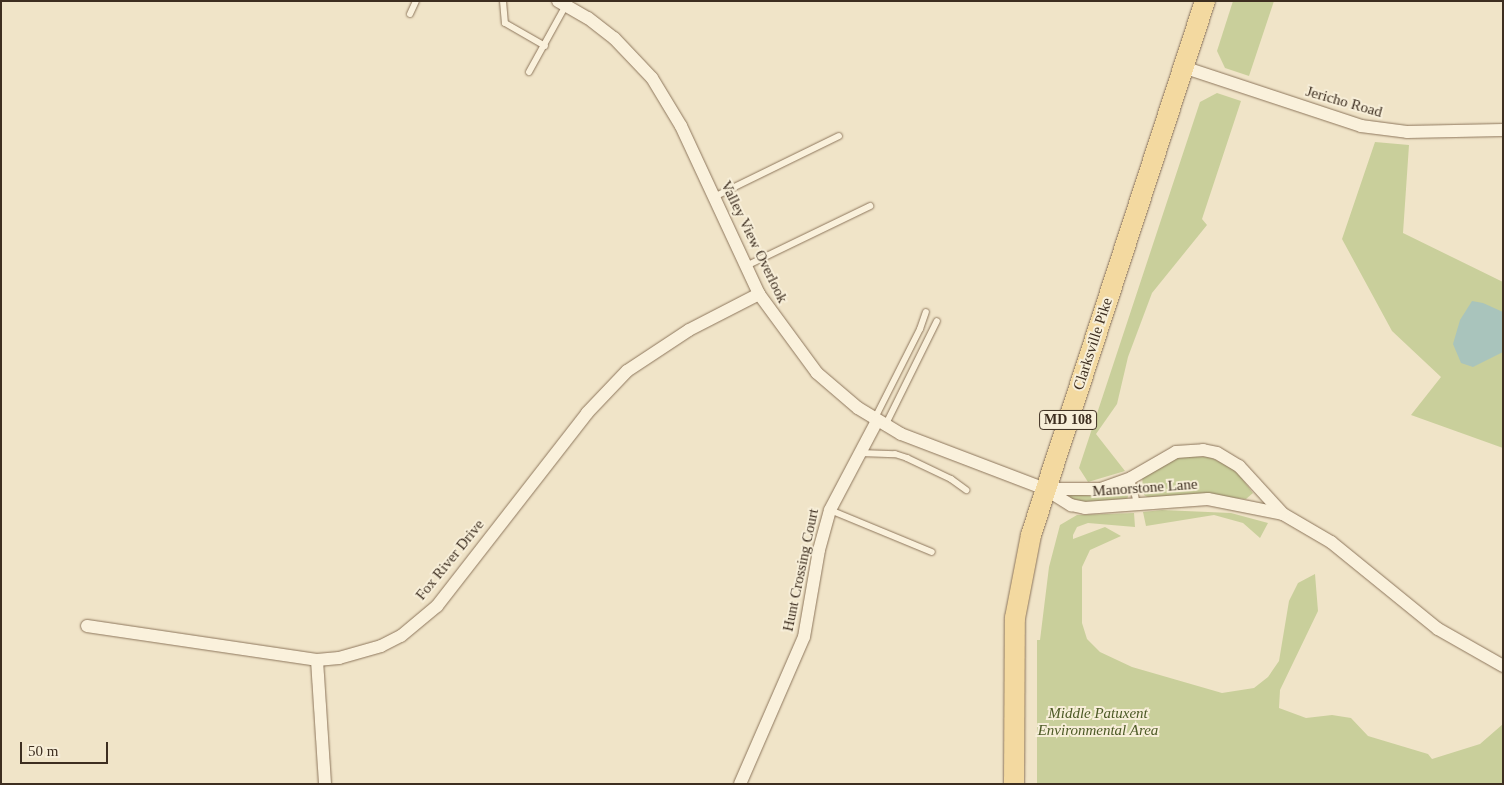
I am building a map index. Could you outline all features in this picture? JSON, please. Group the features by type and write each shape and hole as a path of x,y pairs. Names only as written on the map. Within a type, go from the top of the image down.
{"main road":[{"name":"Clarksville Pike","path":"1014,784 1015,618 1030,535 1205,1"}],"street":[{"name":"Valley View Overlook","path":"562,3 614,38 652,78 681,126 758,294 817,373 879,422 1045,489"},
{"name":"Jericho Road","path":"1183,67 1361,126 1407,132 1503,130"},
{"name":"Fox River Drive","path":"87,626 317,660 339,658 381,646 419,622 437,606 587,413 614,384 654,351 758,294"},
{"name":"Hunt Crossing Court","path":"740,784 804,637 819,550 830,510 859,452 879,422"},
{"name":"Manorstone Lane","path":"1045,489 1101,489 1131,478 1176,452 1217,453 1239,466 1283,514 1331,542 1438,629 1503,666"},
{"name":"Manorstone Lane","path":"1045,489 1072,505 1085,508 1208,499 1283,514"},
{"path":"317,660 325,784"}],"lane":[{"path":"410,14 416,1"},
{"path":"503,1 505,23 545,46"},
{"path":"529,72 545,46 562,3"},
{"path":"714,197 839,136"},
{"path":"746,266 870,206"},
{"path":"879,422 926,312"},
{"path":"879,422 937,321"},
{"path":"859,452 895,454 907,458 951,479 966,490"},
{"path":"1131,478 1137,505"},
{"path":"830,510 932,552"}],"green space":[{"path":"1233,1 1274,1 1249,76 1225,68 1217,51"},
{"path":"1217,93 1241,101 1202,219 1207,225 1152,293 1128,357 1117,404 1096,434 1125,471 1088,482 1079,468 1200,102"},
{"path":"1375,142 1409,145 1403,233 1503,282 1503,448 1411,415 1441,377 1392,331 1342,239"},
{"path":"1188,456 1209,457 1234,468 1253,493 1246,499 1195,494 1149,498 1144,495 1142,477 1174,458"},
{"path":"1123,489 1129,492 1127,500 1086,503 1069,499 1071,494 1093,496"},
{"path":"1162,510 1231,513 1268,523 1260,538 1243,523 1214,515 1146,526 1143,512"},
{"name":"Middle Patuxent Environmental Area","path":"1134,513 1135,527 1088,523 1077,527 1073,535 1073,539 1105,527 1121,536 1090,550 1082,567 1082,623 1087,639 1100,652 1132,667 1222,693 1254,688 1268,677 1279,661 1289,601 1298,583 1315,574 1318,611 1280,690 1279,708 1306,718 1332,715 1351,718 1368,736 1428,754 1432,759 1480,744 1503,724 1503,784 1037,784 1037,640 1040,640 1049,567 1060,525 1077,515"}],"water":[{"path":"1472,301 1483,303 1503,312 1503,352 1473,367 1461,363 1453,344 1460,320"}]}
